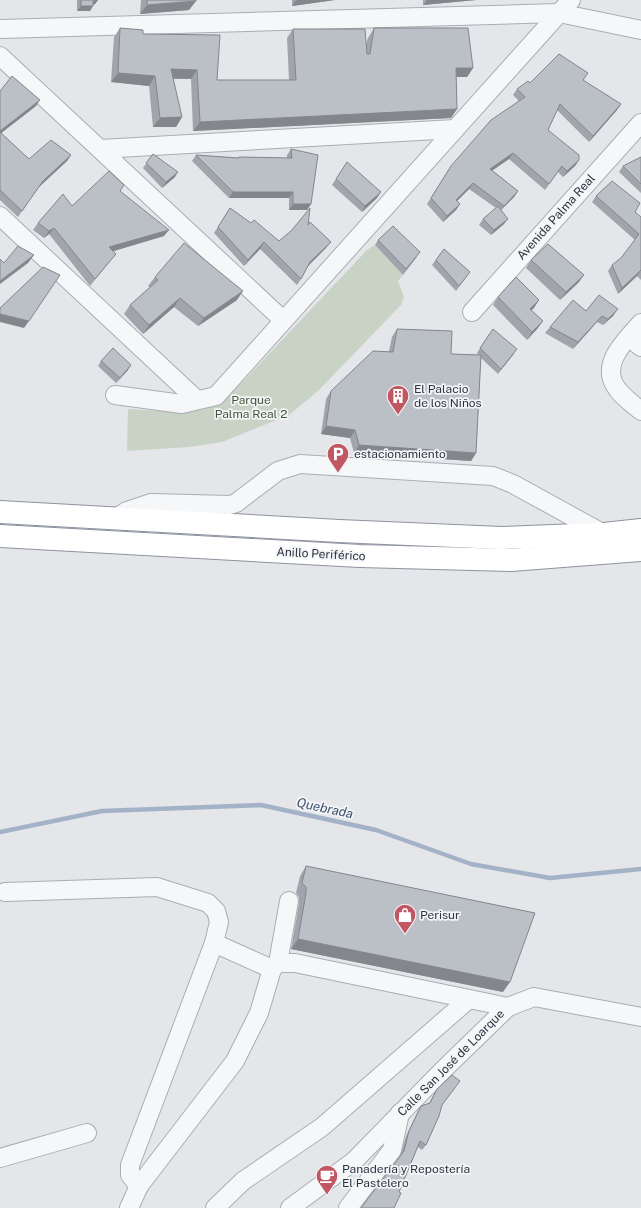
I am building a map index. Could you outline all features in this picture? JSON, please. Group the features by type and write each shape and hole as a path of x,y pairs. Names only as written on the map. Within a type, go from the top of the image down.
{"highway":[{"name":"Anillo Periférico","path":"0,512 339,531 501,538 604,534 641,530"},
{"name":"Anillo Periférico","path":"0,536 360,556 511,560 641,550"}],"street":[{"path":"0,29 565,6 641,30"},
{"path":"115,395 182,404 216,396 565,6"},
{"path":"0,56 283,320"},
{"name":"Avenida Palma Real","path":"472,312 641,123"},
{"path":"100,149 455,129"},
{"path":"0,216 197,400"},
{"path":"641,323 635,342 614,354 610,372 617,390 641,411"},
{"path":"114,518 127,510 151,503 230,505 236,503 278,471 300,464 493,476 513,484 604,534"},
{"path":"5,892 157,887 208,903 216,911 219,922 214,943 130,1165 130,1176 139,1186"},
{"path":"129,1208 139,1186 235,1062 259,1013 275,966 289,901"},
{"path":"214,943 275,966 295,963 508,1007"},
{"name":"Calle San José de Loarque","path":"290,1208 354,1161 400,1113 508,1007 534,997 641,1017"},
{"path":"215,1208 243,1182 322,1127 469,999"},
{"path":"348,1208 392,1150 400,1113"},
{"path":"0,1158 87,1132"}],"green space":[{"name":"Parque Palma Real 2","path":"375,245 403,275 398,281 404,297 401,305 318,391 289,415 222,442 189,447 127,451 128,409 179,412 210,404 234,391 367,250"}],"building":[{"path":"81,0 96,0 93,1 93,6 81,6"},
{"path":"147,0 196,0 196,1 147,5"},
{"path":"120,28 143,30 143,34 220,35 217,80 296,80 293,29 365,29 367,54 370,54 374,28 468,28 473,68 456,68 457,109 200,122 197,70 171,69 182,117 160,118 155,76 118,73"},
{"path":"559,54 588,73 583,80 621,104 593,136 560,104 548,130 579,155 579,160 567,171 562,166 549,184 513,153 490,169 518,191 504,206 473,183 456,200 460,204 447,216 431,198 451,166 491,120 525,97 517,89 528,81 530,83"},
{"path":"12,76 40,100 0,131 0,91"},
{"path":"0,132 29,159 51,140 71,155 43,181 22,211 0,190"},
{"path":"291,149 318,155 311,204 293,204 293,192 233,192 196,155 239,158 292,158"},
{"path":"153,154 178,172 166,182 146,163"},
{"path":"641,157 641,184 623,166"},
{"path":"347,162 381,192 365,206 336,179"},
{"path":"109,171 124,185 120,191 169,230 109,247 116,254 95,279 54,228 49,231 38,223 63,194 72,206"},
{"path":"612,181 640,203 635,212 641,217 641,270 622,288 612,265 621,258 639,234 596,196"},
{"path":"498,206 508,219 494,230 483,219"},
{"path":"230,208 251,223 254,220 279,241 291,231 310,208 308,225 310,222 331,242 310,262 301,279 264,242 248,260 218,227"},
{"path":"393,226 420,252 406,269 378,240"},
{"path":"184,243 243,291 204,318 180,298 149,325 130,305 158,280 155,277"},
{"path":"548,244 584,275 566,292 531,260"},
{"path":"18,246 34,255 0,281 0,259 4,263"},
{"path":"444,249 470,272 459,286 436,260"},
{"path":"43,267 60,275 29,321 0,314 0,308"},
{"path":"516,277 539,300 530,309 543,321 532,332 498,297"},
{"path":"599,295 618,309 608,319 602,316 578,342 550,327 573,300 586,311"},
{"name":"El Palacio de los Niños","path":"397,329 452,331 451,354 481,355 476,453 359,445 355,430 326,426 331,391 373,351 393,352"},
{"path":"493,329 517,349 501,369 480,348"},
{"path":"113,348 131,365 120,378 101,361"},
{"name":"Perisur","path":"306,866 535,913 510,982 298,939 306,893 306,887 302,883"},
{"path":"452,1075 460,1081 442,1105 439,1116 426,1145 420,1141 394,1208 361,1208 404,1151 409,1131 421,1106 430,1103 437,1089"}],"waterway":[{"name":"Quebrada","path":"0,832 102,811 261,805 376,830 471,864 550,878 641,869"}],"place":[{"name":"El Palacio de los Niños","path":"398,416"},
{"name":"estacionamiento","path":"338,474"},
{"name":"Perisur","path":"405,934"},
{"name":"Panadería y Repostería El Pastelero","path":"327,1196"}]}
